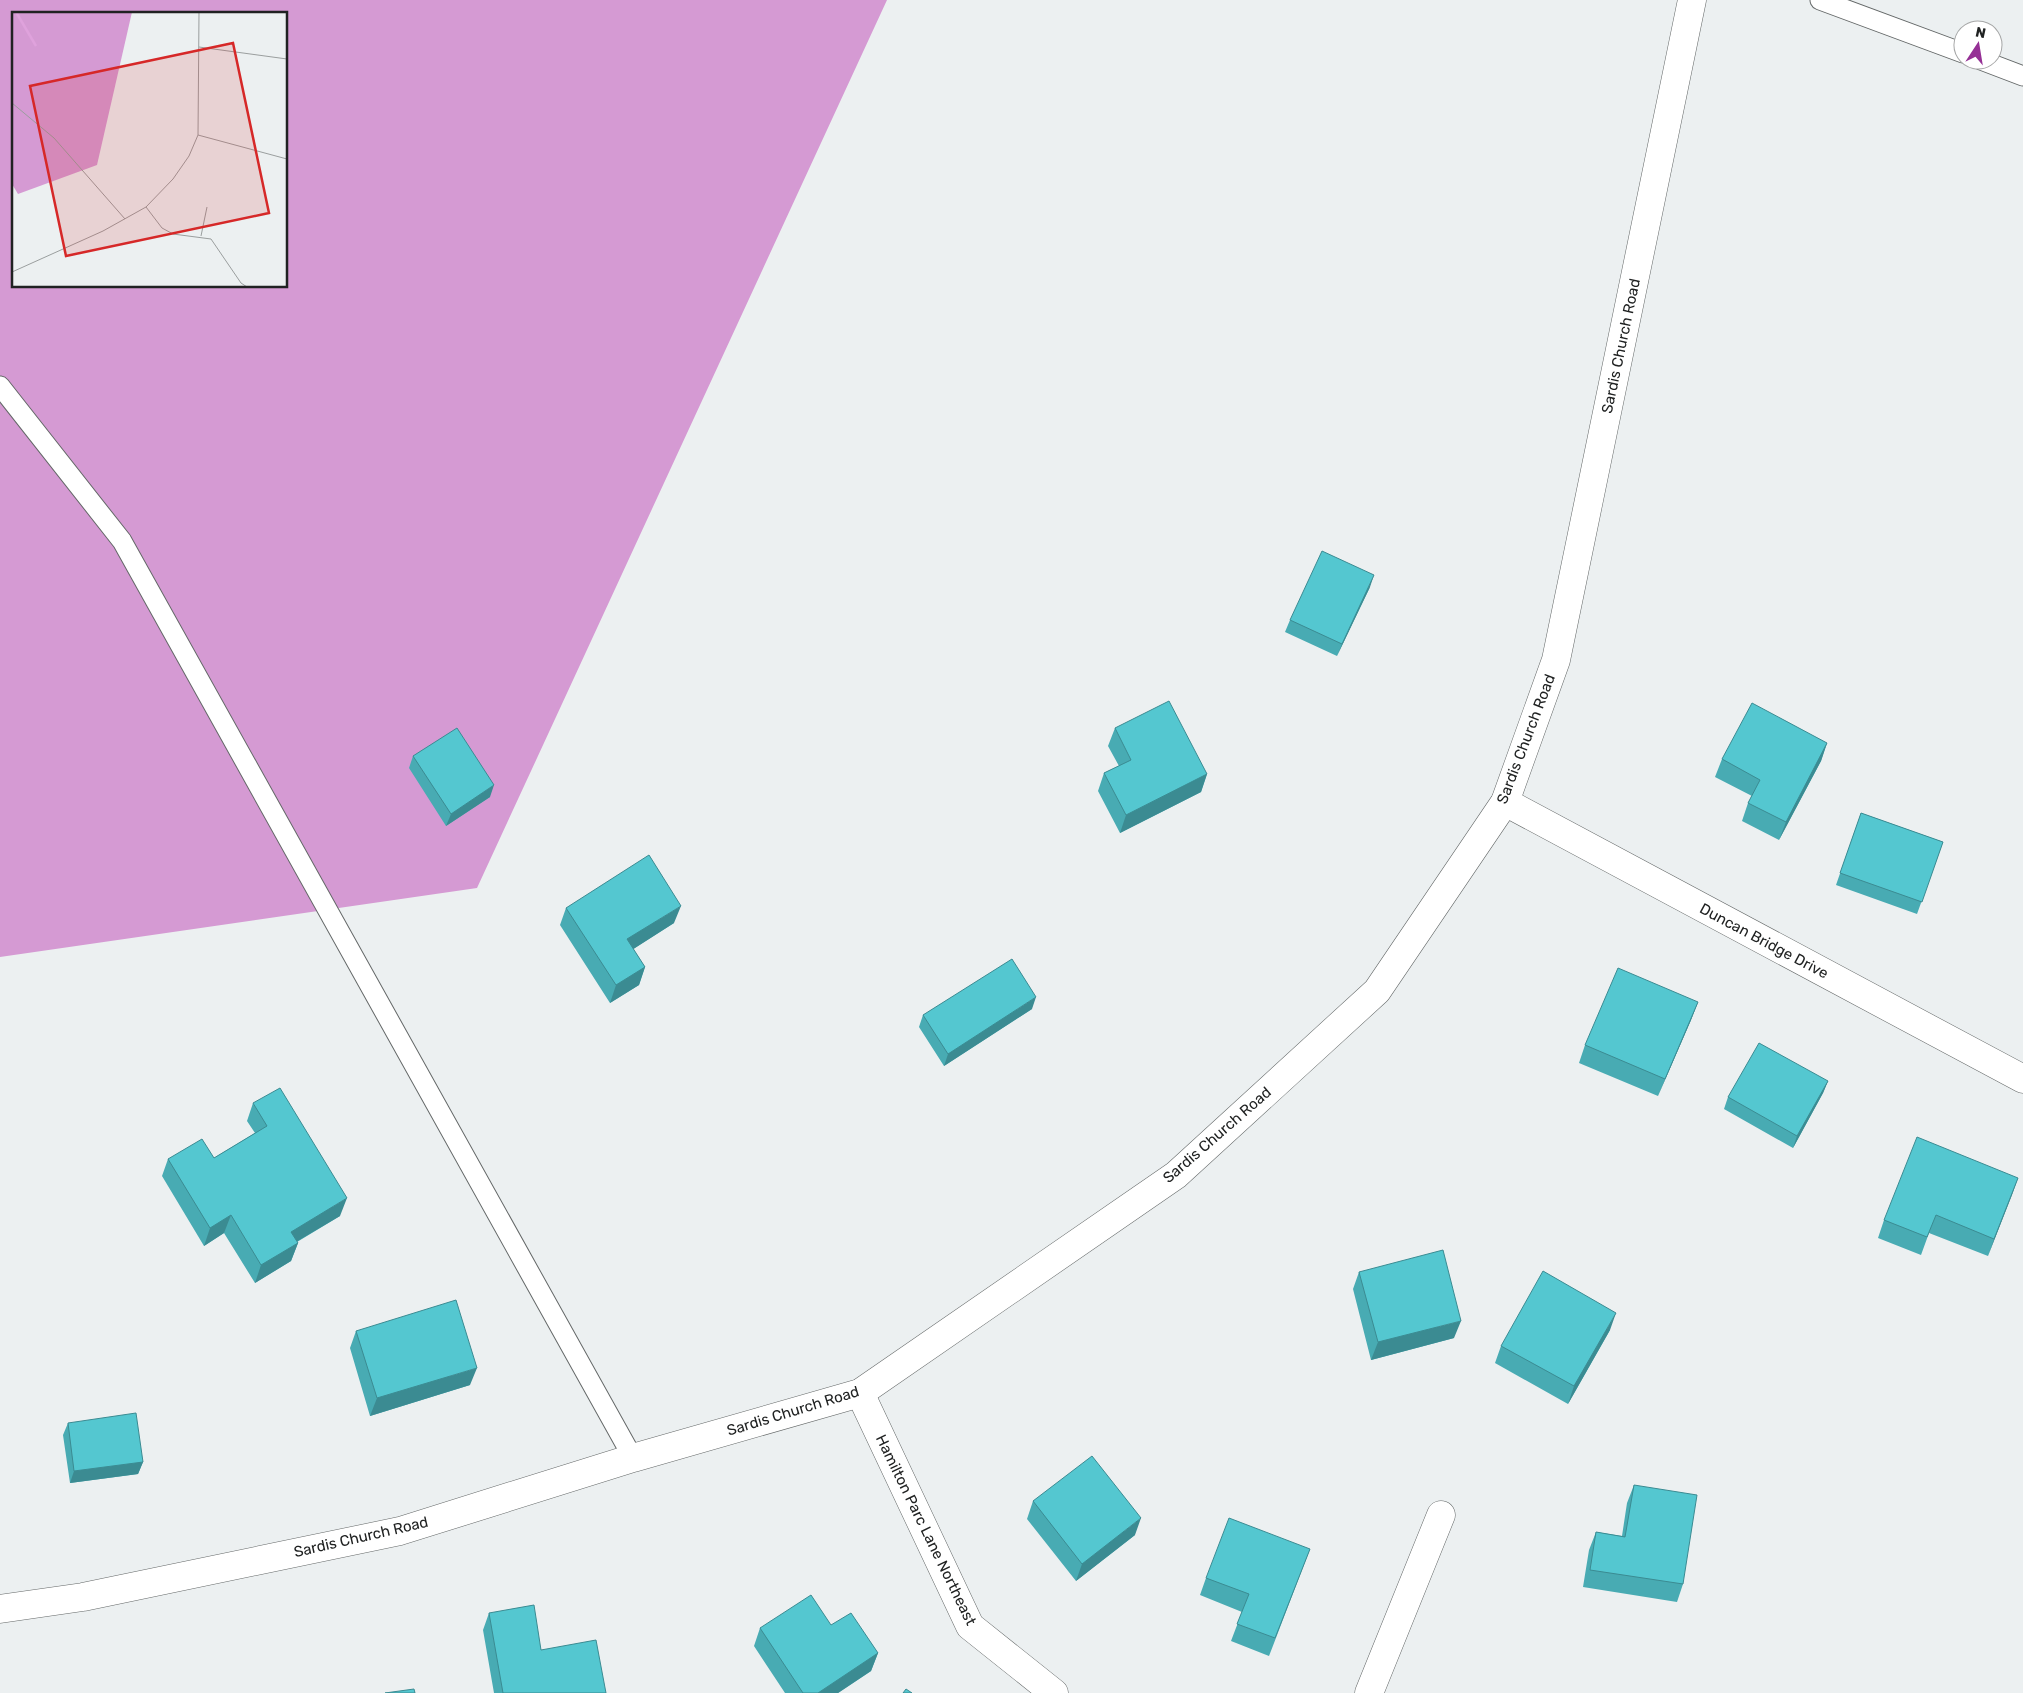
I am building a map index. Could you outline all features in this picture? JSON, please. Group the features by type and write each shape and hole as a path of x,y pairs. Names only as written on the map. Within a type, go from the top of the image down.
{"street":[{"name":"Sardis Church Road","path":"0,1609 83,1597 400,1531 633,1458 860,1393 1176,1175 1377,991 1506,802 1556,660 1692,0"},
{"name":"Duncan Bridge Drive","path":"1506,802 2023,1079"},
{"name":"Hamilton Parc Lane Northeast","path":"860,1393 970,1626 1054,1693"},
{"path":"1368,1693 1441,1515"}],"lane":[{"path":"1820,0 1953,49"},
{"path":"2003,68 2023,76"},
{"path":"0,386 122,541 633,1458"}],"shaded area":[{"path":"0,0 887,0 477,888 0,957"}],"building":[{"path":"1322,551 1374,575 1342,644 1290,620"},
{"path":"1169,701 1207,774 1126,815 1104,773 1131,760 1115,728"},
{"path":"1752,703 1827,743 1786,822 1748,803 1760,780 1722,759"},
{"path":"457,728 494,785 451,814 413,756"},
{"path":"1861,813 1943,842 1922,902 1840,873"},
{"path":"649,855 681,906 627,939 645,967 616,985 566,908"},
{"path":"1012,959 1036,997 948,1054 923,1015"},
{"path":"1618,968 1698,1002 1665,1079 1585,1045"},
{"path":"1759,1043 1828,1081 1797,1136 1728,1097"},
{"path":"280,1088 347,1198 291,1232 298,1243 261,1265 231,1215 210,1228 168,1159 202,1139 214,1158 267,1126 253,1103"},
{"path":"1917,1137 2018,1178 1994,1239 1936,1215 1927,1237 1884,1220"},
{"path":"1443,1250 1461,1321 1378,1342 1359,1272"},
{"path":"1543,1271 1616,1313 1574,1386 1501,1346"},
{"path":"456,1300 477,1368 377,1398 356,1331"},
{"path":"136,1413 143,1462 74,1471 68,1423"},
{"path":"1092,1456 1141,1518 1082,1564 1033,1501"},
{"path":"1634,1485 1697,1495 1683,1584 1590,1570 1596,1532 1625,1537"},
{"path":"1229,1518 1310,1549 1275,1638 1237,1624 1249,1594 1206,1578"},
{"path":"811,1595 831,1625 851,1613 878,1653 818,1693 803,1693 760,1628"},
{"path":"534,1605 541,1650 596,1640 606,1693 503,1693 489,1613"},
{"path":"414,1689 415,1693 385,1693"},
{"path":"906,1689 912,1693 903,1693"}]}
